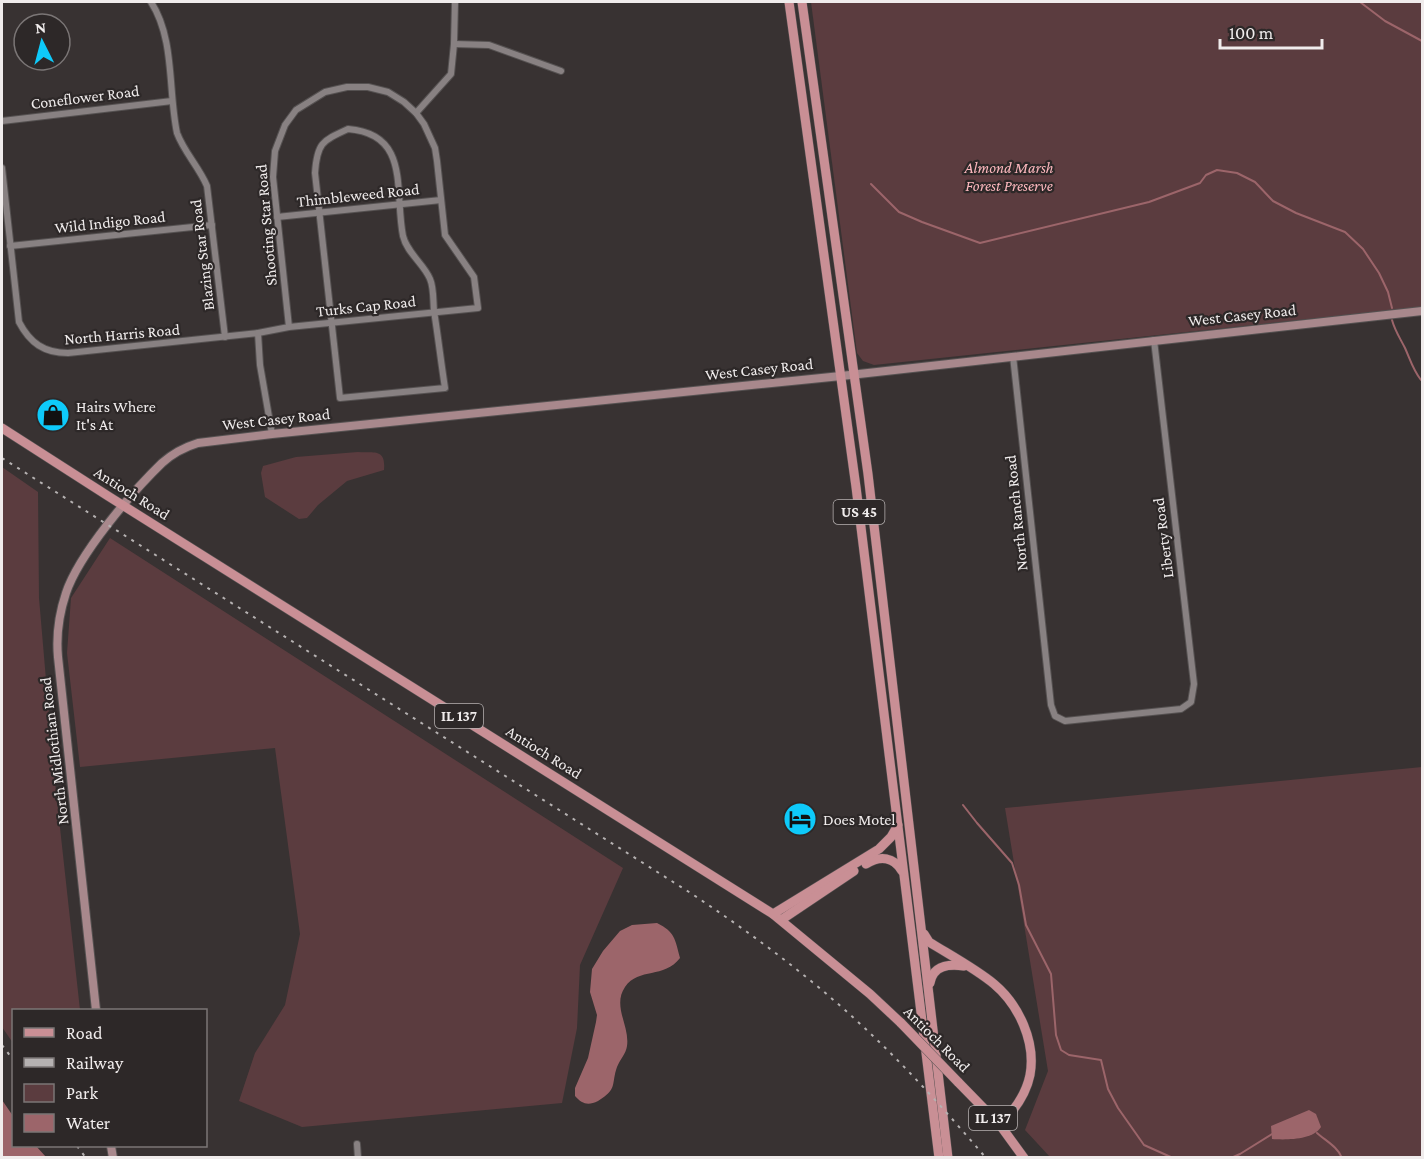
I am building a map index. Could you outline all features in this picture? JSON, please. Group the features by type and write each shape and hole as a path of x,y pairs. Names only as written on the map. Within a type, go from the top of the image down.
{"main road":[{"name":"US 45","path":"789,2 841,376 939,1158"},
{"name":"US 45","path":"802,2 868,474 948,1158"},
{"name":"West Casey Road","path":"123,506 163,463 189,446 198,443 841,376 1422,311"},
{"name":"Antioch Road","path":"2,428 777,917 870,994 901,1023 1000,1125 1024,1158"},
{"name":"North Midlothian Road","path":"96,1009 57,642 62,606 73,577 123,506"},
{"path":"777,917 879,849 891,837 898,825"},
{"path":"777,917 871,860 889,858 904,873"},
{"path":"922,929 929,942 995,985 1012,1004 1022,1022 1029,1040 1030,1075 1024,1092 1012,1113 1000,1125"},
{"path":"929,989 931,977 941,967 954,964 966,966"}],"street":[{"name":"Blazing Star Road","path":"151,2 162,25 177,133 207,186 225,337"},
{"path":"416,113 451,74 455,2"},
{"path":"454,44 489,45 561,71"},
{"name":"Shooting Star Road","path":"289,327 273,177 275,151 285,125 296,110 325,92 357,86 388,92 404,102 416,113 430,135 435,148 445,235 474,277 478,308"},
{"name":"Coneflower Road","path":"2,120 171,101"},
{"path":"348,129 364,130 380,138 395,160 405,243 430,279 445,388 340,398 319,213 315,172 317,151 329,137 348,129"},
{"name":"North Harris Road","path":"2,168 19,321 33,343 47,351 79,353 258,333"},
{"name":"Thimbleweed Road","path":"278,217 441,200"},
{"name":"Wild Indigo Road","path":"10,246 212,225"},
{"name":"Turks Cap Road","path":"258,333 289,327 478,308"},
{"path":"258,333 260,365 272,434"},
{"name":"Liberty Road","path":"1154,340 1194,684 1191,702 1186,707 1163,711"},
{"name":"North Ranch Road","path":"1012,356 1051,705 1055,716 1061,721 1163,711"},
{"path":"357,1144 358,1158"}],"green space":[{"name":"Almond Marsh Forest Preserve","path":"811,2 1422,2 1422,307 874,365 863,361 857,353"},
{"path":"374,452 381,455 384,470 347,481 318,505 307,518 299,519 265,497 261,473 263,466 296,457"},
{"path":"2,467 38,492 39,598 54,773 80,1009 12,1009 12,1042 2,1027"},
{"path":"110,538 623,868 580,965 577,1028 562,1103 302,1127 239,1101 255,1053 285,1005 300,934 275,748 80,767 67,653 71,598"},
{"path":"1422,767 1422,1157 1050,1157 1025,1130 1048,1071 1005,808"}],"water":[{"path":"657,923 673,937 680,958 667,969 637,977 625,987 620,1001 627,1046 617,1067 613,1086 609,1093 594,1103 588,1104 580,1101 575,1096 575,1088 588,1058 597,1015 590,992 592,969 603,951 620,931 632,925"},
{"path":"2,1100 12,1115 12,1147 37,1147 46,1157 2,1157"},
{"path":"1309,1110 1316,1114 1321,1127 1317,1131 1306,1137 1272,1139 1271,1126"}],"waterway":[{"path":"1360,2 1385,21 1422,41"},
{"path":"871,184 899,212 980,243 1149,202 1200,183 1206,175 1217,170 1237,173 1255,182 1273,201 1296,213 1345,232 1363,249 1379,273 1388,292 1392,308"},
{"path":"1392,320 1421,380"},
{"path":"963,805 1012,863 1019,885 1026,925 1051,974 1056,1035 1061,1050 1069,1055 1101,1060 1108,1089 1118,1108 1144,1145 1173,1158"},
{"path":"1317,1133 1335,1147 1342,1158"},
{"path":"1231,1158 1272,1134"}],"railway":[{"path":"2,458 733,922 797,969 857,1021 891,1053 986,1158"},
{"path":"2,1045 12,1058"},
{"path":"78,1147 86,1158"}],"place":[{"name":"Hairs Where It's At","path":"53,415"},
{"name":"Does Motel","path":"800,819"}]}
